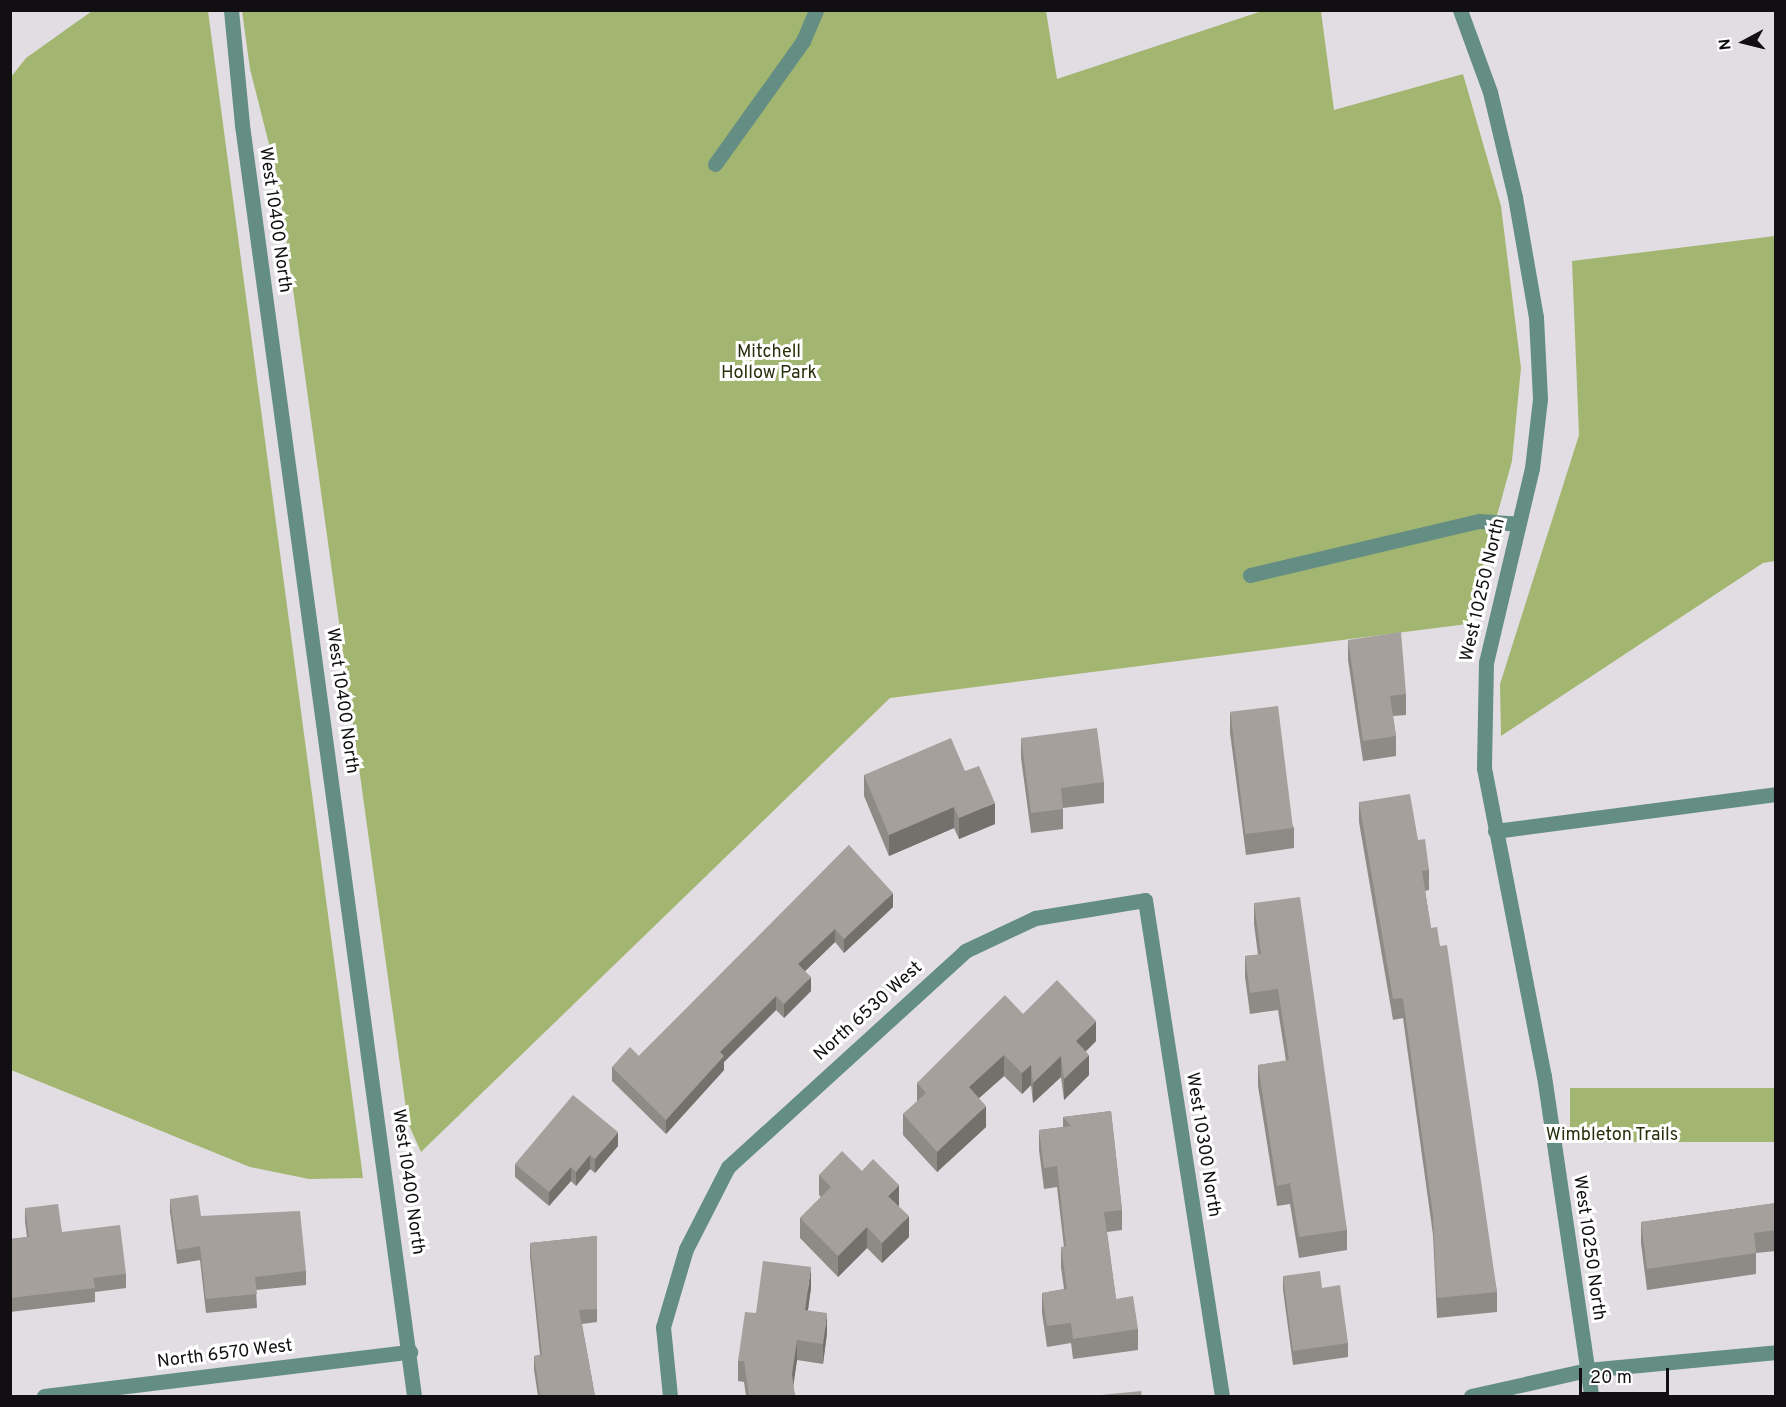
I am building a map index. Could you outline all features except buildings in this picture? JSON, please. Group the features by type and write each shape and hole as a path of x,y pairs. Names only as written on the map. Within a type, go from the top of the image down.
{"street":[{"name":"West 10400 North","path":"231,10 243,137 410,1352 414,1396"},
{"path":"715,164 803,41 816,10"},
{"name":"West 10250 North","path":"1460,10 1490,92 1536,317 1536,440 1518,524 1492,626 1482,699 1484,768 1544,1076 1591,1396"},
{"path":"1250,575 1479,521 1518,524"},
{"path":"1495,831 1776,794"},
{"name":"North 6530 West","path":"670,1396 663,1327 687,1249 728,1167 965,951 1035,918 1145,900"},
{"name":"West 10300 North","path":"1145,900 1222,1396"},
{"name":"North 6570 West","path":"44,1396 410,1352"},
{"path":"1471,1396 1587,1370 1776,1352"}],"green space":[{"path":"92,11 208,11 363,1178 309,1179 250,1167 11,1070 11,77 26,58"},
{"name":"Mitchell Hollow Park","path":"242,11 1046,11 1057,79 1262,11 1321,11 1334,110 1463,74 1501,206 1521,368 1512,461 1467,624 890,698 421,1152 408,1123 278,180 250,69"},
{"path":"1775,236 1775,561 1763,563 1501,736 1500,684 1579,435 1572,261"},
{"name":"Wimbleton Trails","path":"1570,1088 1775,1088 1775,1142 1570,1142"}]}
